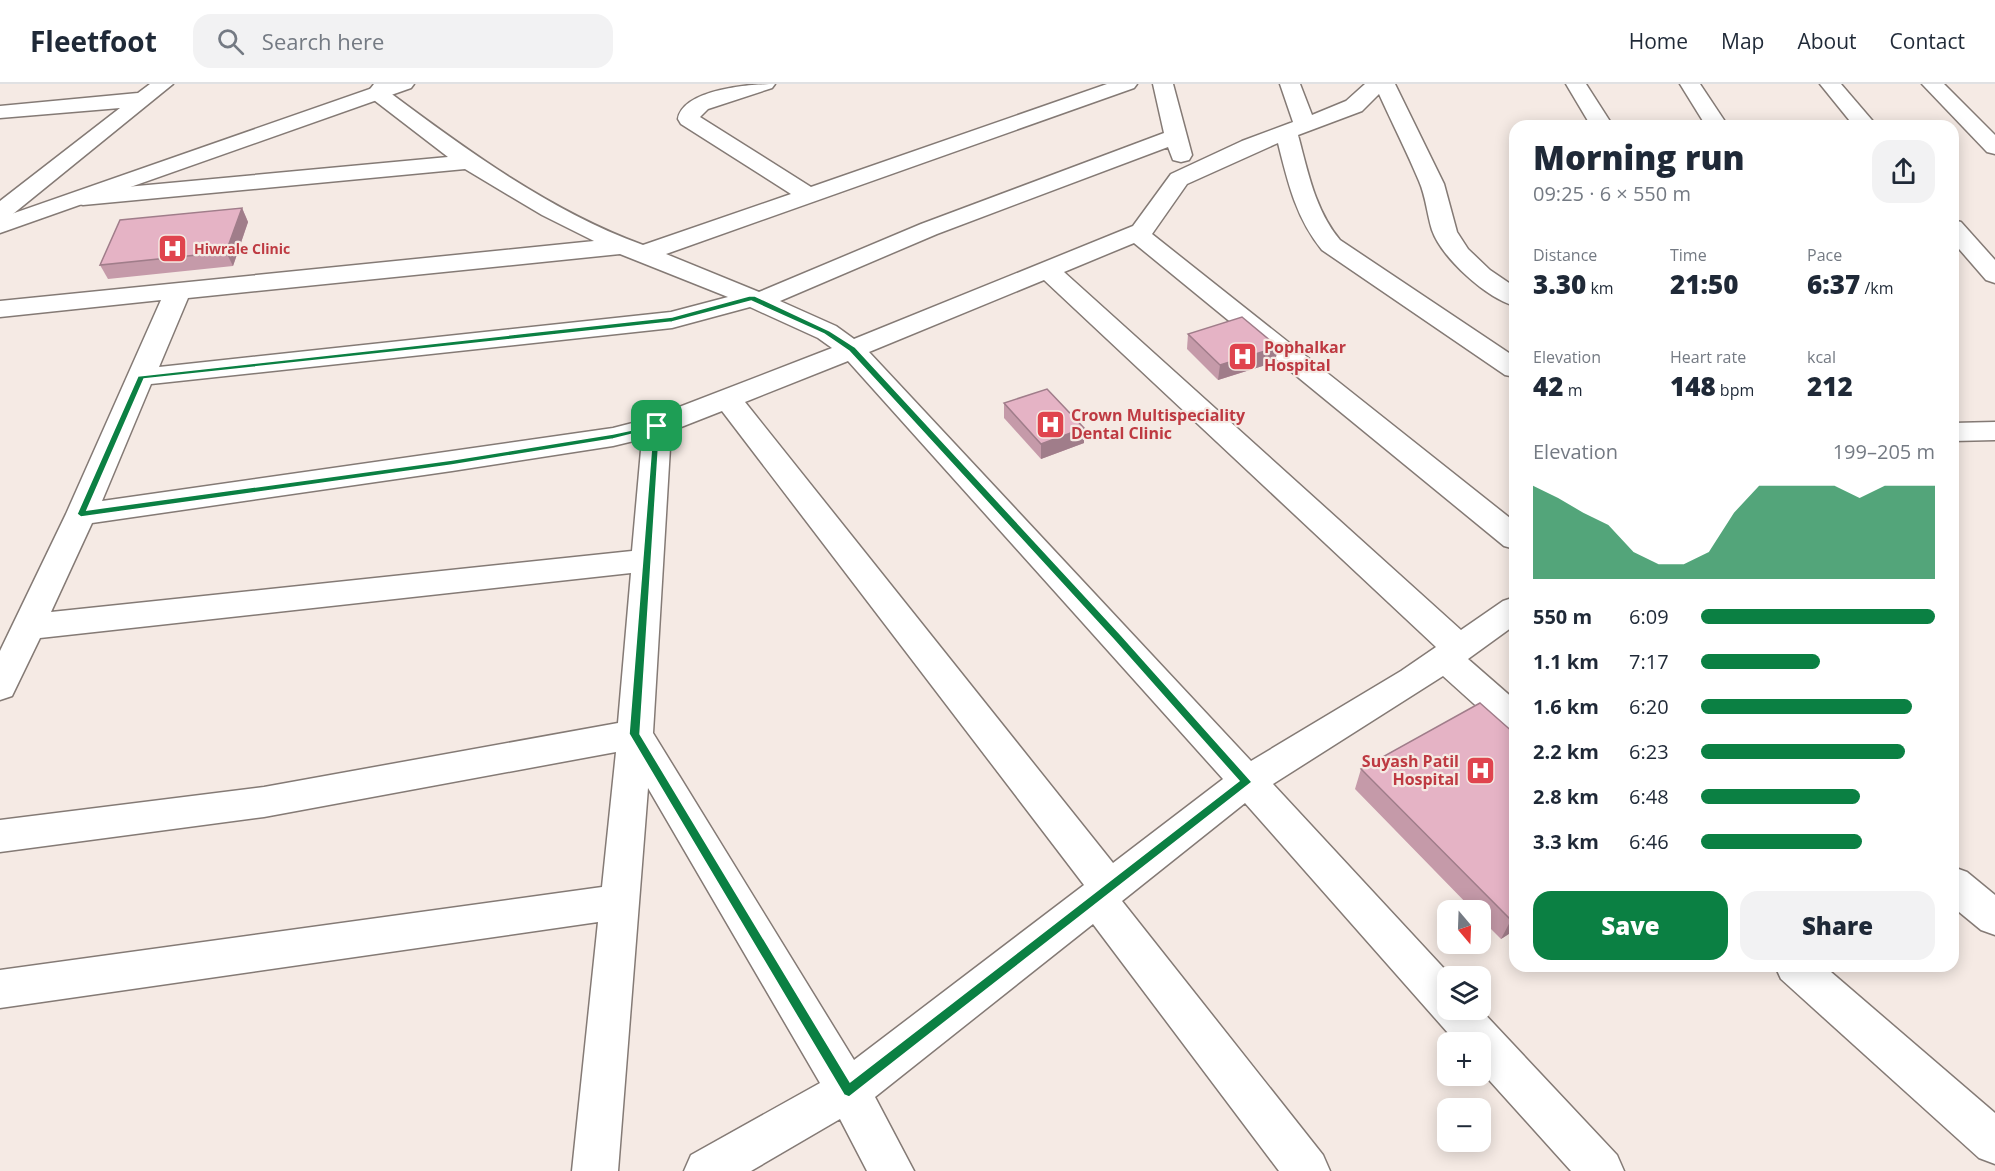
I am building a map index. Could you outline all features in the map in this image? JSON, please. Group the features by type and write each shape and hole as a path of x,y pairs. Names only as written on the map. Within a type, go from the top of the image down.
{"street":[{"path":"0,213 163,84"},
{"path":"765,84 700,104 690,112 689,119 808,195"},
{"path":"0,309 632,250 808,195 1127,84"},
{"path":"1163,84 1187,175"},
{"path":"1290,84 1309,216 1318,231 1331,245 1509,365"},
{"path":"81,514 452,462 613,437 657,426 1142,231 1179,178 1250,146 1354,106 1377,84"},
{"path":"1384,84 1432,184 1445,232 1467,261 1509,294"},
{"path":"1576,84 1598,120"},
{"path":"1690,84 1713,120"},
{"path":"1830,84 1861,120"},
{"path":"1932,84 1995,147"},
{"path":"0,226 389,87 469,162 550,210 632,250 712,280 827,332 852,349 1437,991"},
{"path":"0,112 144,99"},
{"path":"140,377 672,320 755,300 929,229 1176,136"},
{"path":"83,198 469,162"},
{"path":"0,184 41,180"},
{"path":"1136,233 1509,533"},
{"path":"1959,233 1995,275"},
{"path":"1047,269 1452,653 1509,714"},
{"path":"0,687 81,514 178,291"},
{"path":"728,399 1102,893 1306,1171"},
{"path":"595,1171 635,734 657,426"},
{"path":"1959,432 1995,431"},
{"path":"28,627 648,560"},
{"path":"707,1171 849,1091 1246,782 1452,653 1509,613"},
{"path":"0,836 264,802 635,734"},
{"path":"635,734 849,1091 891,1171"},
{"path":"1959,889 1995,918"},
{"path":"0,989 619,902"},
{"path":"1802,972 1995,1142"},
{"path":"1463,1020 1601,1171"}],"building":[{"path":"242,208 226,252 100,265 120,220"},
{"path":"1242,317 1278,347 1220,365 1188,334"},
{"path":"1047,389 1084,428 1041,444 1004,403"},
{"path":"1480,703 1509,729 1509,918 1361,769"}],"place":[{"name":"Hiwrale Clinic","path":"173,249"},
{"name":"Pophalkar Hospital","path":"1243,356"},
{"name":"Crown Multispeciality Dental Clinic","path":"1050,424"},
{"name":"Suyash Patil Hospital","path":"1480,770"}],"route":[{"path":"752,298 827,332 852,349 1118,638 1246,782 849,1091 635,734 657,426 613,437 452,462 81,514 140,377 672,320 752,298"}]}
